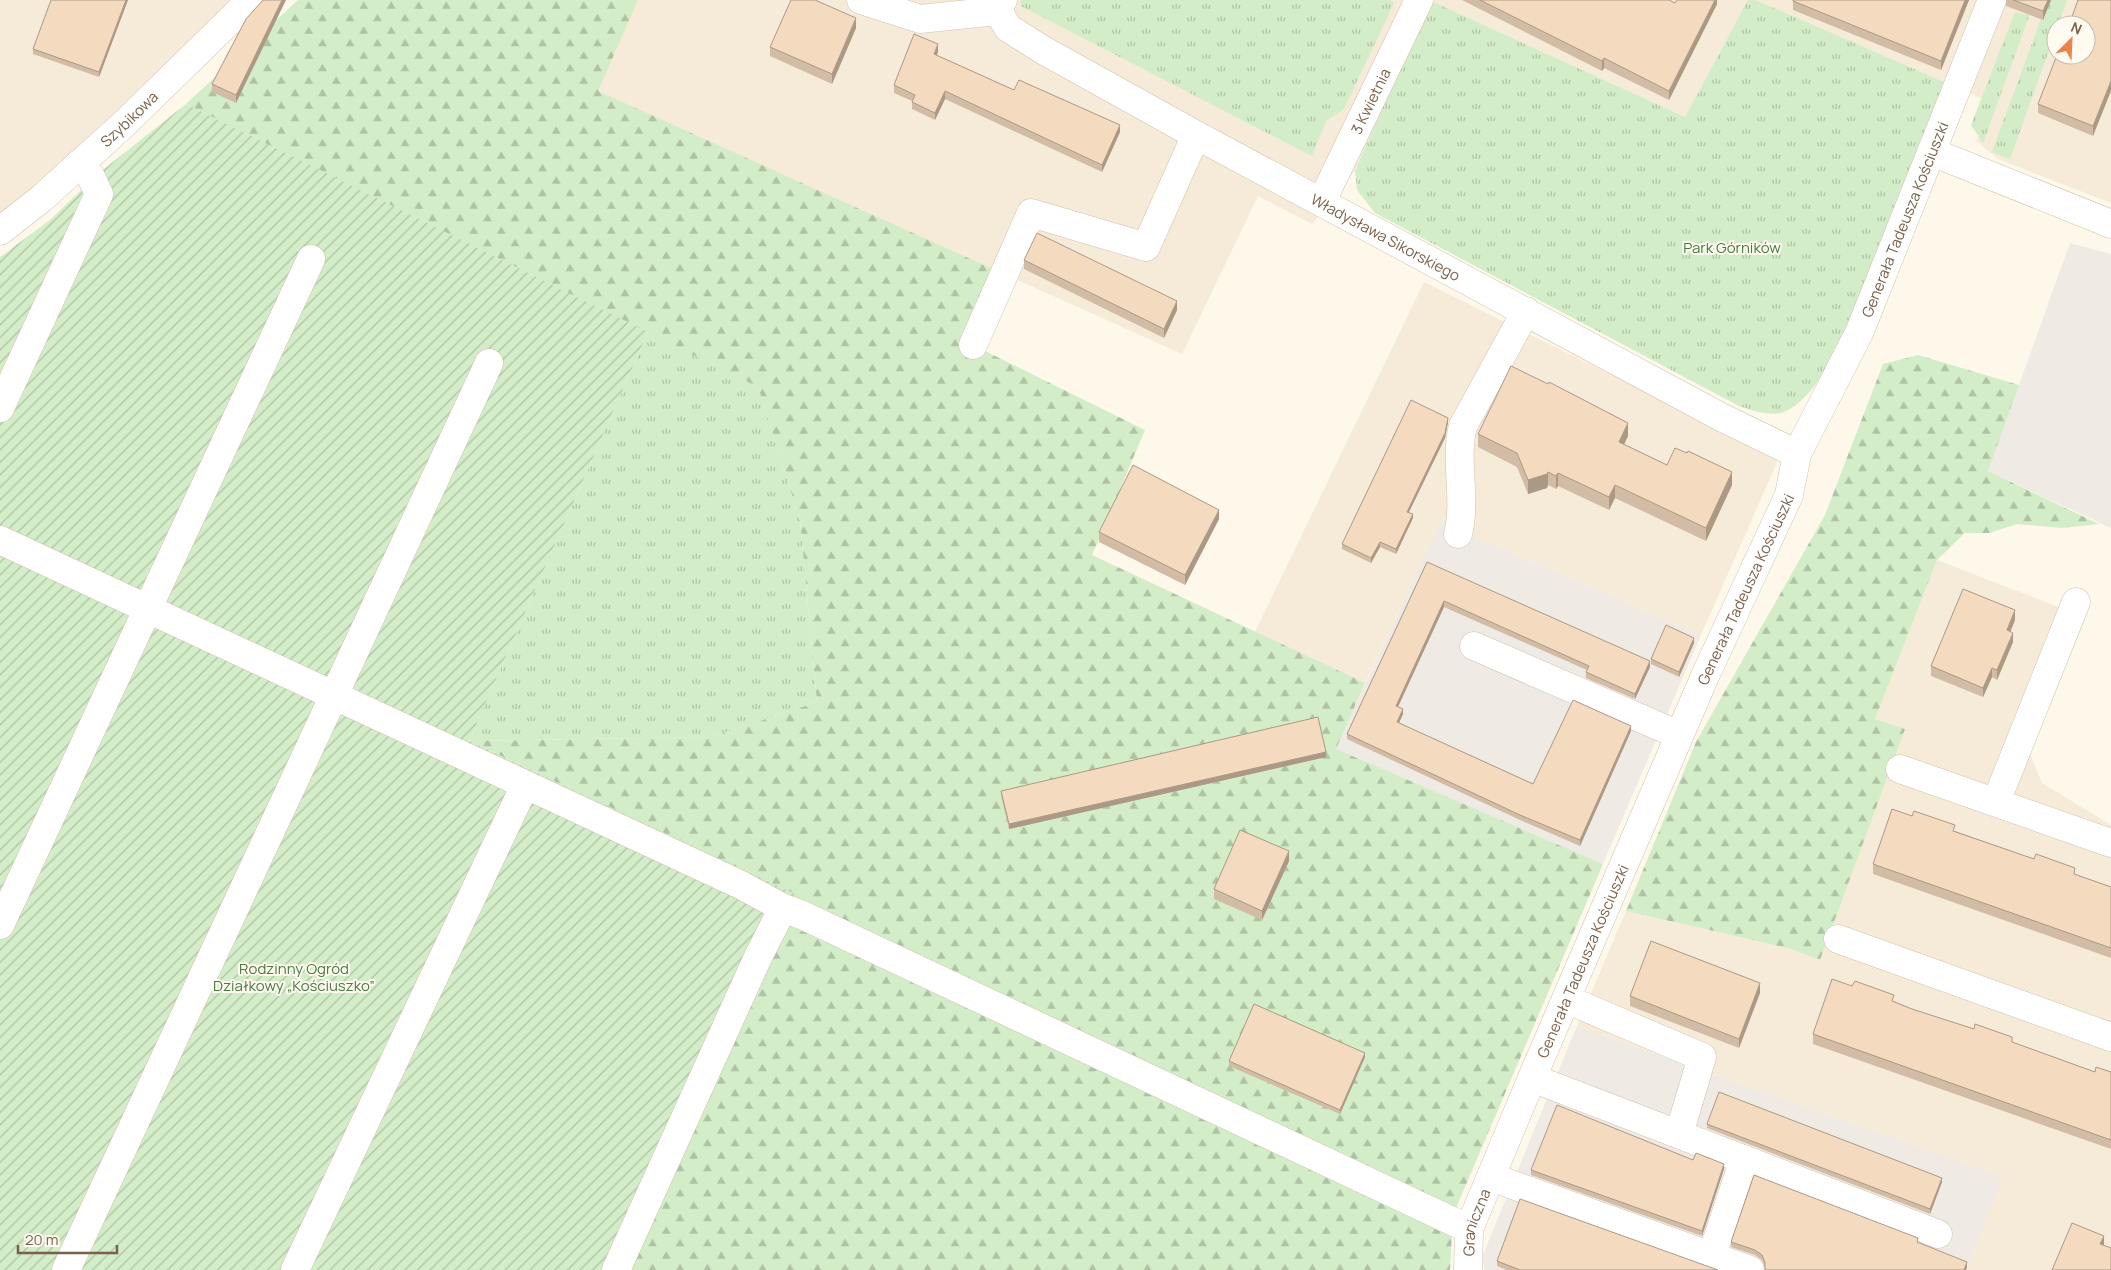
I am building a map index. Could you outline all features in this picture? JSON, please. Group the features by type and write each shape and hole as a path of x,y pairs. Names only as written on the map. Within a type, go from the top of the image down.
{"street":[{"name":"Szybikowa","path":"0,231 40,199 124,124 251,0"},
{"path":"861,0 920,19 997,4"},
{"name":"3 Kwietnia","path":"1322,201 1419,0"},
{"name":"Generała Tadeusza Kościuszki","path":"1491,1177 1680,735 1789,495 1796,454 1859,333 1932,152 1987,2"},
{"name":"Władysława Sikorskiego","path":"997,4 1008,28 1019,36 1196,135 1721,416 1796,454"},
{"path":"973,345 1031,213 1146,247 1196,135"},
{"path":"1932,152 2111,224"},
{"path":"0,408 99,194 90,175 79,164"},
{"path":"0,924 311,259"},
{"path":"1458,534 1462,517 1459,442 1463,426 1526,311"},
{"path":"66,1270 490,363"},
{"path":"0,540 742,885 783,908 802,915 1469,1229"},
{"path":"1996,802 2076,602"},
{"path":"1474,646 1680,735"},
{"path":"1900,769 2111,843"},
{"path":"295,1270 525,784"},
{"path":"616,1270 758,957 783,908"},
{"path":"1838,940 2111,1036"},
{"path":"1566,999 1702,1057 1679,1134"},
{"path":"1532,1078 1938,1234"},
{"path":"1712,1255 1744,1159"},
{"path":"1491,1177 1750,1270"},
{"name":"Graniczna","path":"1468,1270 1469,1229 1491,1177"}],"shaded area":[{"path":"0,0 251,0 0,231"},
{"path":"638,0 1429,0 1355,171 1312,224 1258,196 1182,354 597,91"},
{"path":"1429,0 1748,0 1685,117"},
{"path":"1756,0 2111,0 2111,203 1998,159 1976,141 1990,102"},
{"path":"2070,243 2111,254 2111,528 1988,471"},
{"path":"1424,282 1779,458 1701,635 1440,522 1365,683 1254,634"},
{"path":"1440,522 1701,635 1603,864 1335,749"},
{"path":"1937,560 2085,619 2030,754 2042,783 2111,825 2111,1270 1966,1270 2002,1177 1577,1026 1626,911 1788,948 1819,960 1904,729 1875,719"},
{"path":"1577,1026 2003,1177 1966,1270 1485,1270 1482,1257"}],"green space":[{"path":"298,0 638,0 598,91 1004,274 973,345 1145,430 1092,555 1365,683 1336,749 1603,864 1453,1215 1450,1270 625,1270 794,894 469,741 712,737 817,702 800,520 758,387 186,104"},
{"path":"1021,0 1389,0 1394,3 1344,109 1326,121 1312,156 1021,6"},
{"name":"Park Górników","path":"1429,0 1685,117 1748,0 1756,0 1951,85 1845,334 1819,380 1800,401 1790,409 1775,414 1759,412 1739,406 1375,213 1357,190 1355,171"},
{"path":"2031,0 2035,0 1983,143 1971,125 2015,12 2025,15"},
{"path":"2048,0 2067,0 2062,15 2046,15 2046,59 2010,159 1992,152"},
{"name":"Rodzinny Ogród Działkowy „Kościuszko”","path":"186,104 648,332 469,741 795,894 625,1270 0,1270 0,257 50,220 99,173"},
{"path":"648,332 758,387 800,520 817,702 712,737 469,741"},
{"path":"1918,355 2019,385 1988,471 2099,524 2062,528 2017,524 1989,533 1965,533 1937,560 1875,719 1905,729 1820,960 1788,948 1626,911 1696,742 1825,515 1883,364"}],"building":[{"path":"51,0 126,0 99,72 33,49"},
{"path":"263,0 282,0 236,95 212,84 246,19"},
{"path":"791,0 815,0 856,18 832,74 770,47"},
{"path":"1480,0 1669,0 1675,3 1677,0 1715,0 1669,91 1604,58 1602,61"},
{"path":"1793,0 1965,0 1941,61"},
{"path":"2013,0 2048,0 2043,11"},
{"path":"2078,0 2111,0 2111,81 2093,126 2038,104 2053,65 2096,65 2096,15 2073,15"},
{"path":"914,34 938,44 934,54 1014,90 1019,80 1120,125 1102,165 945,91 935,113 912,102 915,95 894,85"},
{"path":"1037,233 1177,301 1164,329 1024,260"},
{"path":"1511,366 1548,384 1549,382 1628,423 1619,442 1667,465 1675,448 1687,453 1688,451 1732,472 1706,528 1615,485 1609,497 1558,473 1556,476 1548,472 1528,480 1517,453 1478,434"},
{"path":"1411,400 1448,418 1445,433 1407,512 1413,514 1396,549 1380,542 1371,558 1342,544"},
{"path":"1133,465 1219,510 1185,575 1099,532"},
{"path":"1427,562 1650,661 1635,694 1586,672 1589,666 1444,601 1396,706 1403,709 1397,722 1533,784 1573,700 1631,726 1580,840 1520,815 1347,734"},
{"path":"1963,589 2015,610 2007,630 2013,633 1997,670 1992,668 1983,688 1931,666"},
{"path":"1666,625 1694,638 1679,672 1651,659"},
{"path":"1318,717 1326,752 1009,824 1001,791"},
{"path":"1892,809 1912,816 1914,811 1955,825 1953,831 2034,859 2036,854 2075,868 2074,874 2111,887 2111,948 1873,864"},
{"path":"1240,830 1289,851 1262,911 1214,889"},
{"path":"1651,941 1760,983 1739,1039 1630,996"},
{"path":"1832,979 1852,986 1855,981 1894,995 1892,1001 1912,1009 1974,1029 1975,1024 2012,1037 2012,1042 2095,1072 2096,1067 2111,1072 2111,1140 1813,1034"},
{"path":"1254,1004 1365,1053 1340,1110 1229,1061"},
{"path":"1719,1092 1942,1178 1930,1209 1707,1124"},
{"path":"1557,1105 1693,1160 1696,1153 1724,1164 1702,1231 1531,1170"},
{"path":"1754,1175 1918,1238 1917,1242 1967,1262 1964,1270 1765,1270 1762,1255 1755,1250 1731,1242"},
{"path":"1520,1199 1718,1270 1520,1270 1497,1261"},
{"path":"2072,1223 2104,1236 2100,1244 2111,1248 2111,1270 2052,1270"}]}
